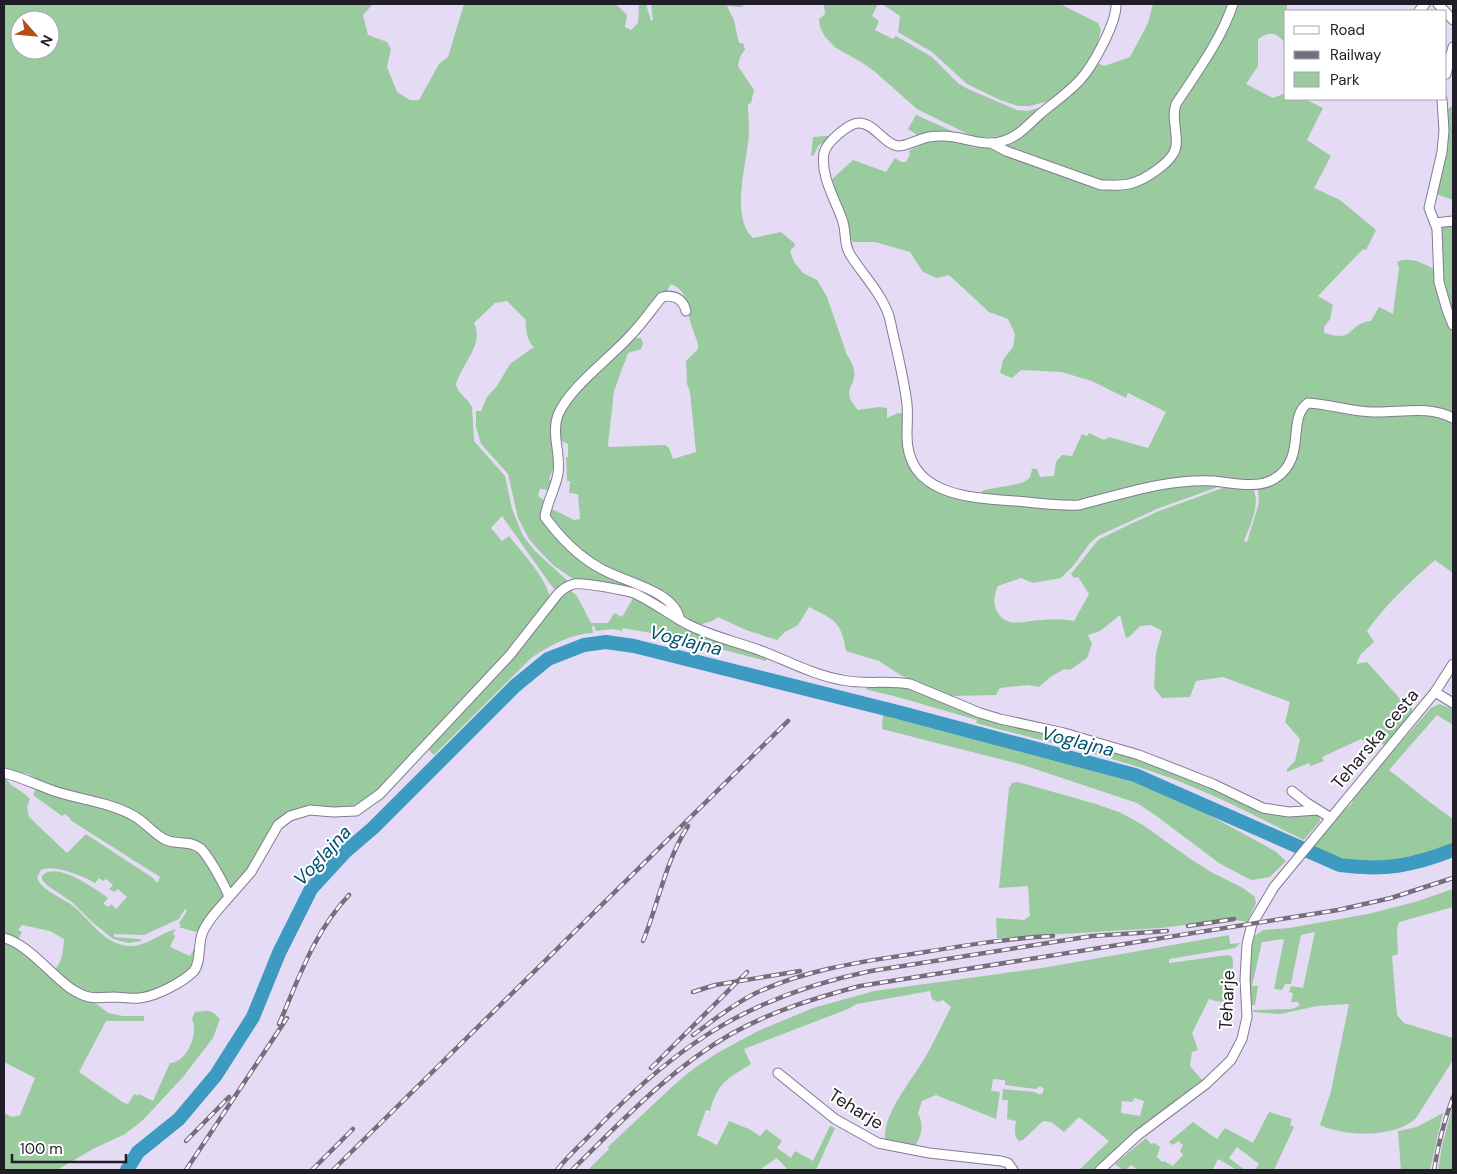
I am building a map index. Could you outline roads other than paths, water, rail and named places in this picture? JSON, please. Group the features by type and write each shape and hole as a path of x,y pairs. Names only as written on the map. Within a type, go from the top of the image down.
{"street":[{"path":"1116,4 1108,33 1089,68 1079,81 1014,137 1001,142 983,144 943,136 922,139 905,146 895,146 870,126 860,123 852,125 842,132 826,147 823,163 846,235 844,242 882,300 889,316 907,404 907,448 912,462 919,472 928,482 940,489 969,496 1064,506 1079,505 1180,482 1212,481 1262,484 1275,479 1292,460 1300,413 1308,403 1374,412 1433,411 1453,418"},
{"path":"991,143 1006,151 1101,185 1130,184 1148,176 1170,159 1174,152 1176,146 1174,110 1206,59 1233,4"},
{"path":"1447,70 1453,47"},
{"path":"1442,100 1444,131 1442,152 1429,208 1436,223 1438,236 1439,282 1453,325"},
{"path":"1436,223 1453,221"},
{"path":"680,620 676,608 656,593 598,568 580,554 553,528 545,517 546,505 556,484 558,470 556,428 563,406 637,329 662,297 676,297 684,304 686,311"},
{"path":"4,938 23,948 72,989 89,998 138,998 152,996 186,977 196,968 203,933 216,912 251,872 278,825 290,816 310,810 333,812 356,810 380,794 510,655 556,596 565,588 576,584 626,590 714,637 749,647 801,668 840,680 862,683 899,682 910,684 980,713 1064,733 1139,754 1208,782 1263,808 1289,812 1318,810"},
{"name":"Teharska cesta","path":"1318,832 1435,692 1453,664"},
{"path":"1435,692 1453,703"},
{"path":"4,773 25,778 54,791 119,809 135,817 164,839 194,844 203,850 229,897"},
{"path":"1292,790 1306,803 1330,818"},
{"name":"Teharje","path":"1100,1170 1138,1134 1206,1084 1231,1060 1242,1039 1246,1017 1246,944 1250,928 1274,887 1318,832"},
{"name":"Teharje","path":"778,1073 835,1119 878,1143 929,1153 1001,1161 1008,1164 1013,1170"}],"waterway":[{"name":"Voglajna","path":"127,1170 138,1152 179,1119 216,1075 253,1017 279,953 311,889 345,852 373,828 515,686 548,659 584,645 606,642 634,646 898,712 1135,775 1340,865 1356,867 1398,866 1424,860 1453,850"}],"railway":[{"path":"333,1170 788,721"},
{"path":"643,941 668,868 688,826"},
{"path":"572,1170 647,1097 687,1063 746,1026 810,1000 860,986 1338,910 1391,898 1453,878"},
{"path":"279,1024 308,956 326,924 349,895"},
{"path":"1188,926 1234,919"},
{"path":"557,1170 629,1096 690,1046 755,1008 791,993 871,971 1092,936 1167,931"},
{"path":"693,1035 748,997 776,984 818,971 860,962 973,944 1053,936"},
{"path":"693,992 715,985 800,971"},
{"path":"651,1068 747,972"},
{"path":"186,1170 287,1018"},
{"path":"186,1141 229,1097"},
{"path":"1434,1170 1437,1151 1453,1097"},
{"path":"312,1170 353,1129"}]}
